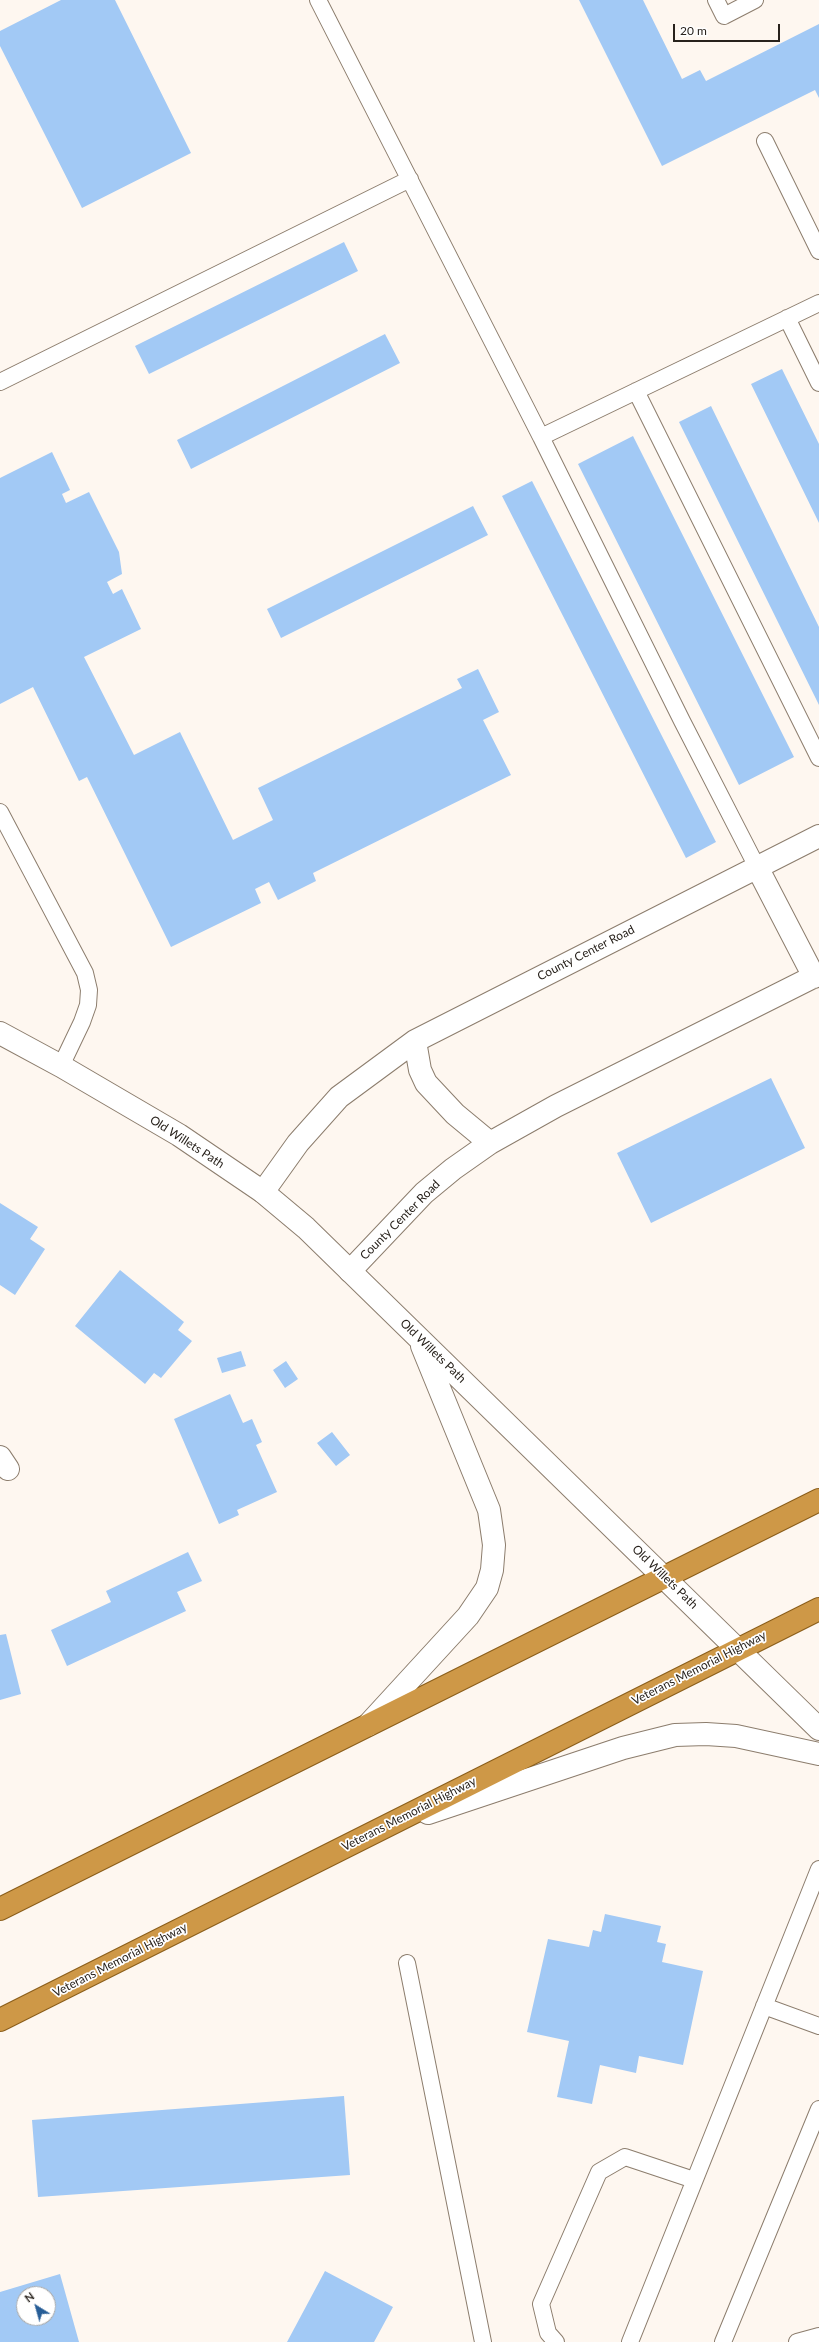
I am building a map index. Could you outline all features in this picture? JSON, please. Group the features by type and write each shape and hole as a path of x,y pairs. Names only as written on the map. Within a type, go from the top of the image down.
{"highway":[{"path":"0,1909 819,1500"},
{"name":"Veterans Memorial Highway","path":"0,2020 819,1609"}],"main road":[{"name":"County Center Road","path":"262,1192 298,1143 340,1097 414,1041 819,836"},
{"name":"County Center Road","path":"350,1271 424,1193 453,1169 490,1143 556,1106 816,976 758,867"},
{"name":"Old Willets Path","path":"0,1034 61,1066 179,1135 262,1192 306,1228 819,1729"},
{"path":"414,1041 420,1070 426,1083 455,1114 490,1143"},
{"path":"367,1726 468,1616 486,1588 492,1570 494,1545 489,1510 419,1337"},
{"path":"379,1829 605,1753 646,1741 675,1735 706,1734 736,1736 819,1754"}],"lane":[{"path":"318,0 542,437 682,721 758,867"},
{"path":"716,0 724,16 755,0"},
{"path":"765,141 819,251"},
{"path":"0,382 410,179"},
{"path":"542,437 819,303"},
{"path":"787,318 819,383"},
{"path":"636,391 819,758"},
{"path":"0,812 86,978 89,990 88,1005 61,1066"},
{"path":"630,2342 819,1869"},
{"path":"407,1963 483,2342"},
{"path":"764,2006 819,2026"},
{"path":"723,2342 819,2109"},
{"path":"556,2342 548,2333 541,2304 599,2172 625,2157 694,2180"},
{"path":"797,2342 819,2336"}],"building":[{"path":"61,0 115,0 191,153 82,208 0,46 0,31"},
{"path":"579,0 643,0 682,79 700,70 706,81 819,24 819,98 815,90 662,166"},
{"path":"344,242 358,271 149,374 135,346"},
{"path":"385,334 400,363 191,469 177,440"},
{"path":"782,369 819,444 819,523 751,384"},
{"path":"711,406 819,627 819,705 679,422"},
{"path":"633,436 794,757 739,785 578,464"},
{"path":"52,452 70,490 62,494 66,503 89,492 119,552 122,574 107,582 113,594 122,589 141,629 84,657 134,755 180,732 233,840 273,820 258,788 462,688 457,679 478,669 499,712 483,720 511,775 313,873 316,881 278,900 269,882 255,889 261,903 171,947 87,777 79,781 33,687 0,704 0,478"},
{"path":"532,481 716,842 686,858 502,496"},
{"path":"473,506 488,535 281,638 267,609"},
{"path":"771,1078 805,1148 651,1223 617,1153"},
{"path":"0,1203 38,1227 30,1239 45,1249 15,1295 0,1285"},
{"path":"120,1270 184,1322 178,1330 192,1341 161,1378 154,1373 145,1384 75,1326"},
{"path":"241,1351 246,1366 222,1373 217,1358"},
{"path":"286,1361 298,1379 285,1388 273,1370"},
{"path":"230,1394 243,1423 252,1419 262,1442 256,1445 277,1492 237,1510 239,1515 219,1524 174,1419"},
{"path":"332,1432 350,1455 336,1466 317,1443"},
{"path":"188,1552 202,1581 177,1592 186,1611 67,1666 51,1630 111,1602 106,1591"},
{"path":"6,1634 21,1694 0,1700 0,1635"},
{"path":"605,1914 661,1926 657,1942 666,1944 662,1962 703,1971 683,2065 639,2056 636,2073 600,2065 592,2104 557,2097 569,2041 527,2032 548,1939 589,1947 593,1930 601,1932"},
{"path":"344,2096 350,2175 38,2197 32,2120"},
{"path":"325,2271 393,2307 374,2342 287,2342"},
{"path":"60,2274 79,2342 0,2342 0,2292 16,2287 16,2326 56,2326 56,2286 20,2286"}]}
